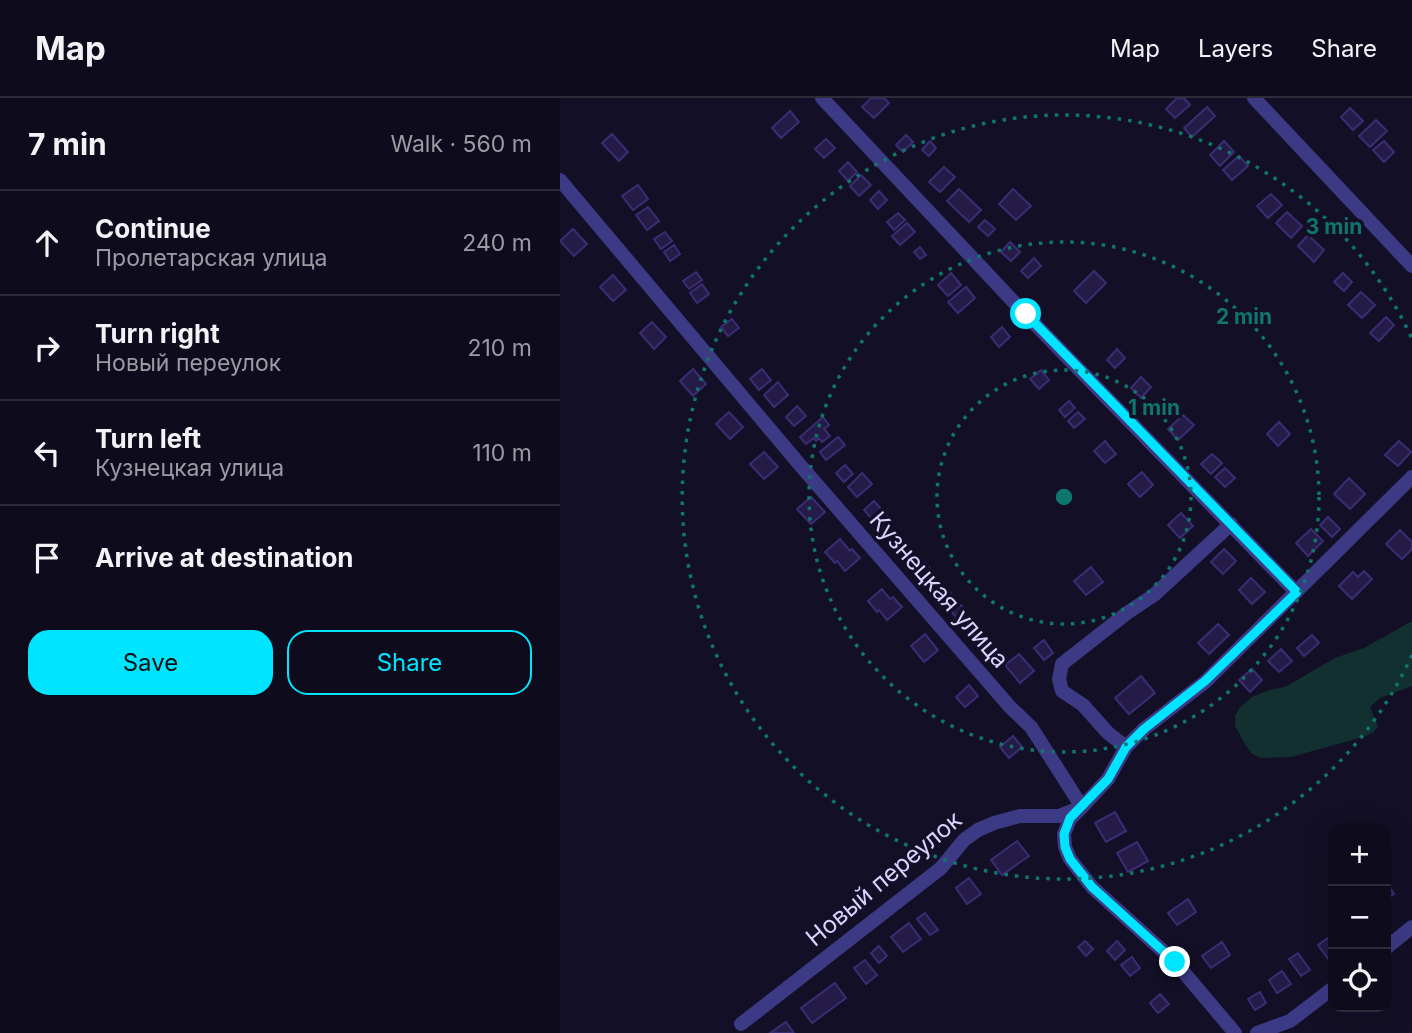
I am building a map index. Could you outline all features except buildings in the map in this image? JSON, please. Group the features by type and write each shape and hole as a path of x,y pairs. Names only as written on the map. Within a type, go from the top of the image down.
{"street":[{"path":"822,98 1026,314 1297,592"},
{"path":"1254,98 1412,266"},
{"name":"Кузнецкая улица","path":"560,180 818,486 1010,707 1031,727 1082,807"},
{"path":"1235,1033 1175,962 1092,887 1070,859 1064,834 1070,818 1108,779 1126,747 1144,729 1205,681 1412,477"},
{"path":"1126,747 1108,733 1083,705 1062,691 1059,678 1062,664 1154,595 1231,524"},
{"name":"Новый переулок","path":"741,1024 941,869 964,840 978,830 1020,816 1059,816 1082,807"},
{"path":"1391,944 1412,927"},
{"path":"1257,1033 1290,1021 1328,992"}],"green space":[{"path":"1412,621 1412,686 1380,698 1370,707 1378,726 1373,733 1291,757 1260,758 1251,753 1235,726 1235,716 1240,707 1252,697 1285,687 1335,658 1364,648"}],"route":[{"path":"1026,314 1297,592 1205,681 1144,729 1126,747 1108,779 1070,818 1064,834 1070,859 1092,887 1175,962"}]}
